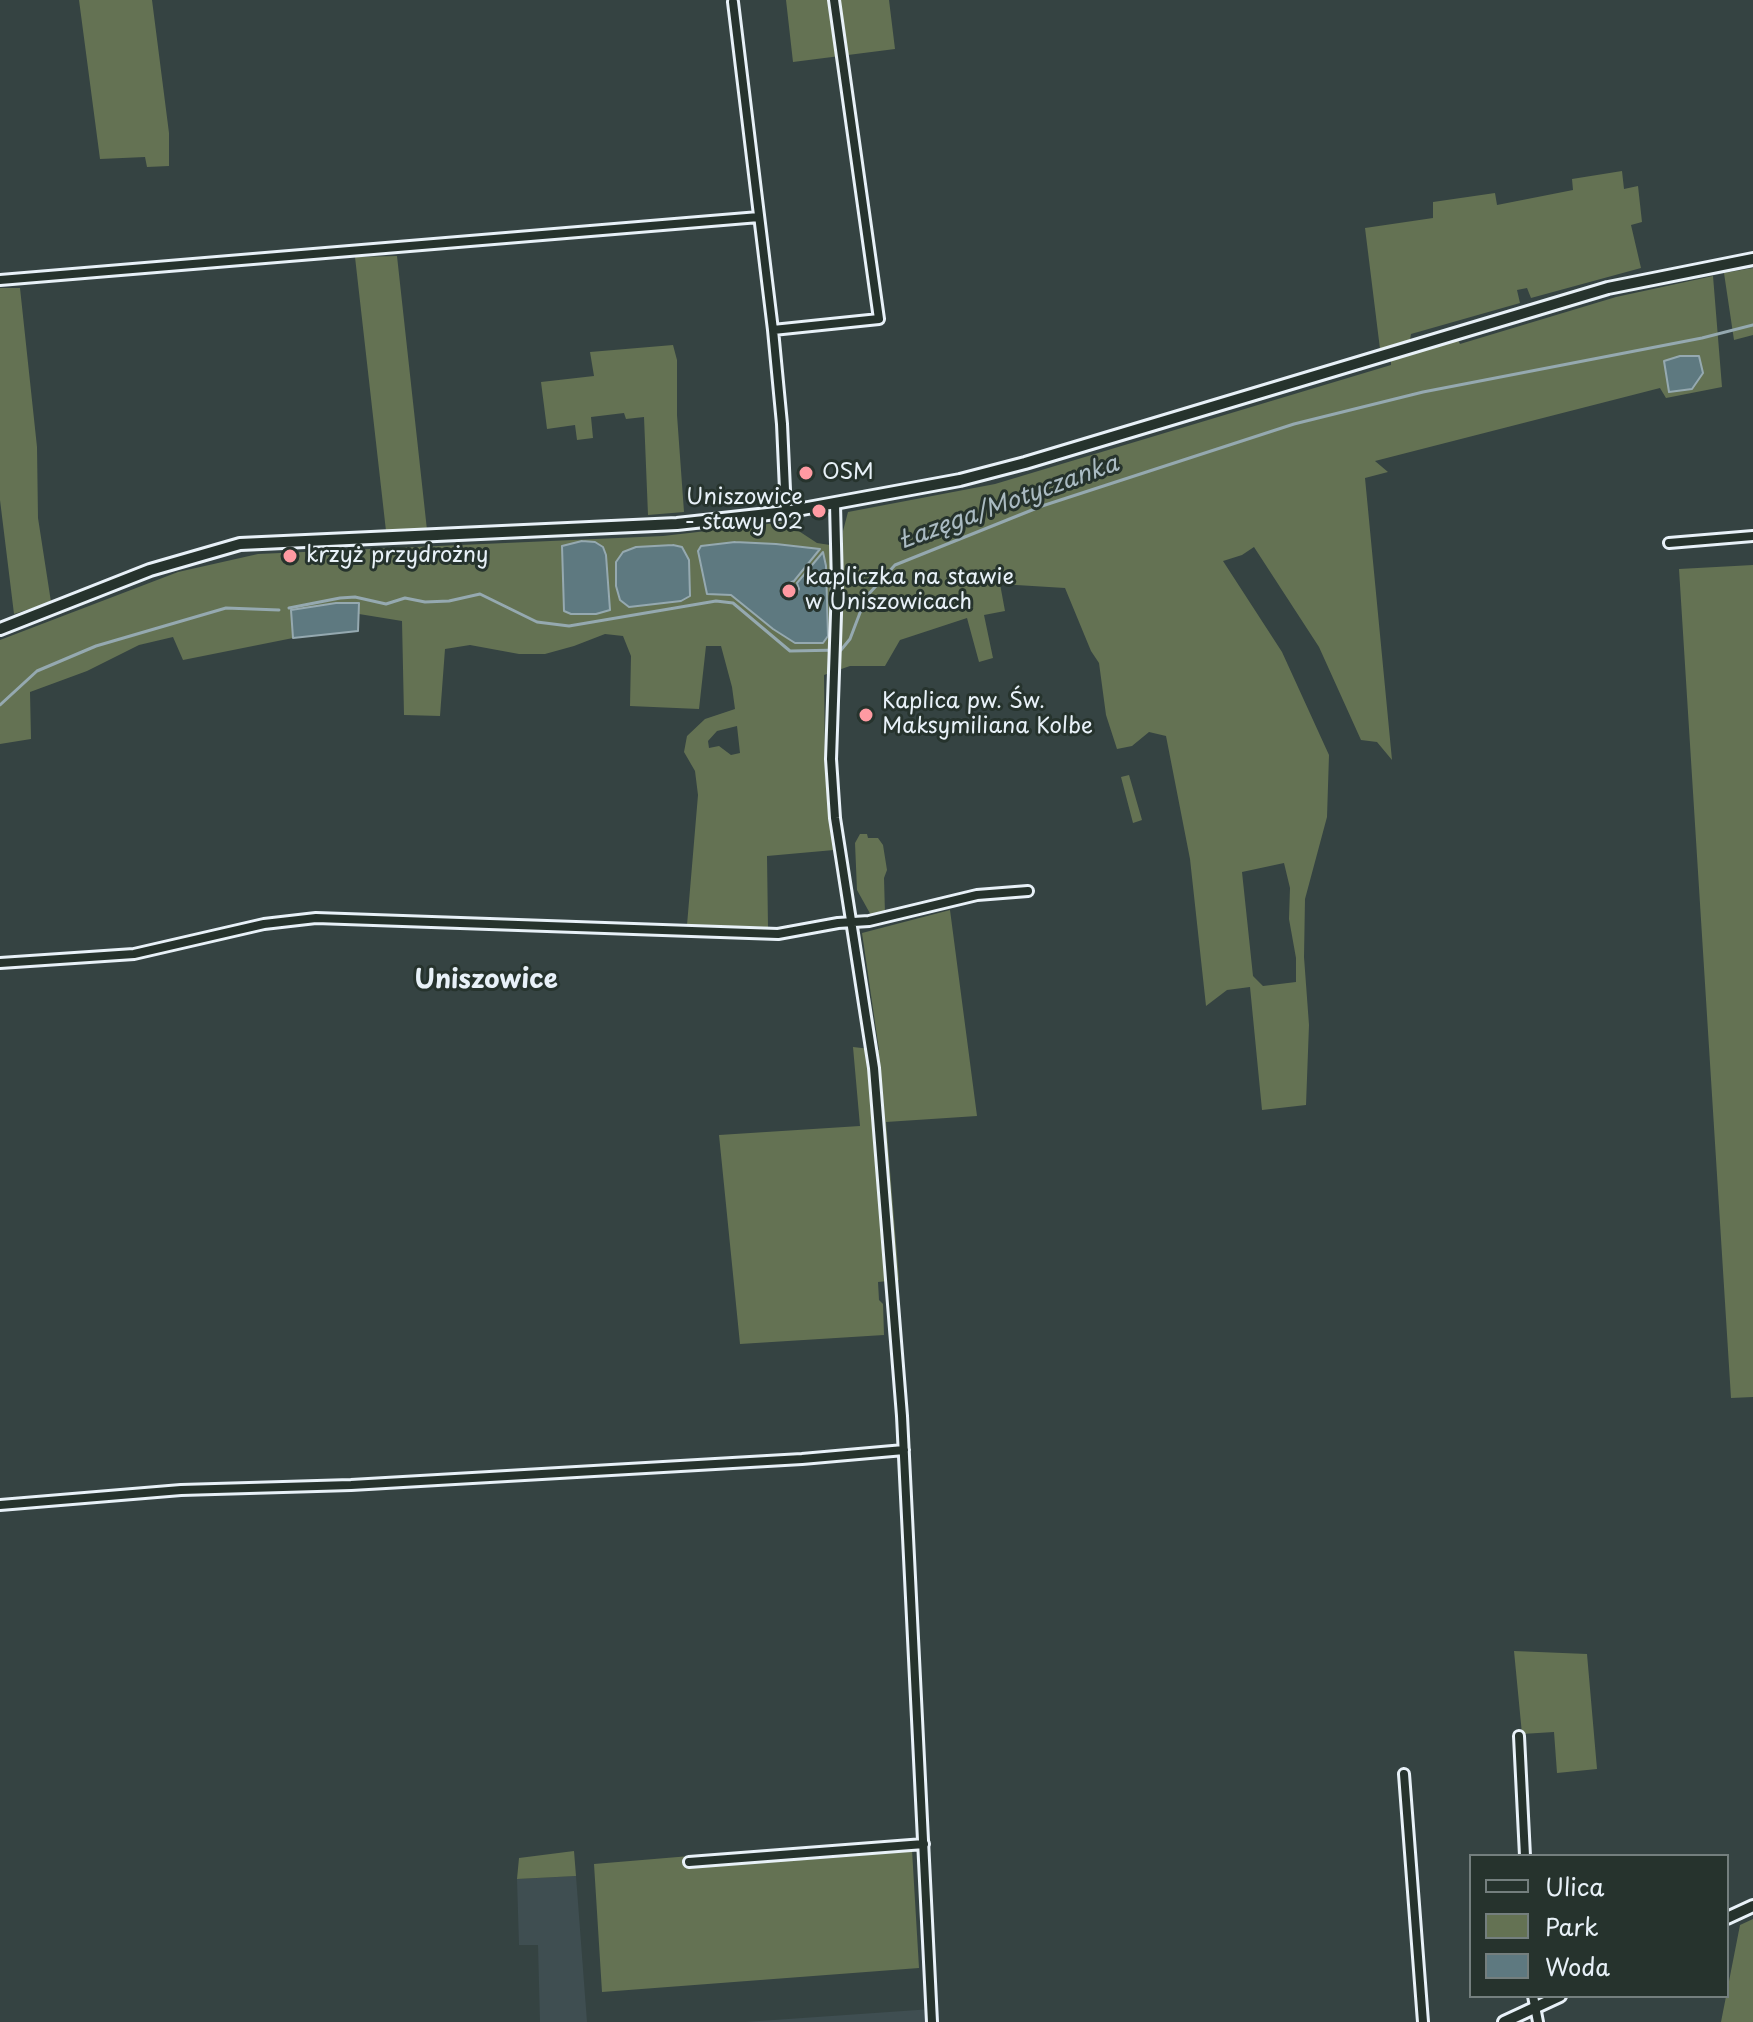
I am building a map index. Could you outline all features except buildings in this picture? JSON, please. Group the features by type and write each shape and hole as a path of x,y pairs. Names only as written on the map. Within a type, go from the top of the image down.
{"street":[{"path":"773,330 879,319 834,0"},
{"path":"733,2 773,330 786,512"},
{"path":"0,280 759,217"},
{"path":"0,629 150,570 240,544 653,526 786,512 1002,470 1608,288 1753,259"},
{"path":"835,504 836,641 832,774 835,818 874,1068 904,1450 932,2022"},
{"path":"1669,543 1753,536"},
{"path":"0,963 134,954 264,924 316,918 778,934 869,921 977,895 1028,891"},
{"path":"0,1505 181,1490 351,1485 802,1459 904,1450"},
{"path":"1519,1736 1525,1854"},
{"path":"1404,1774 1423,2022"},
{"path":"689,1862 924,1844"},
{"path":"1729,1917 1753,1906"},
{"path":"1504,2022 1535,2002 1538,2022"}],"shaded area":[{"path":"576,1876 587,2022 540,2022 538,1945 519,1945 517,1879"},
{"path":"932,2009 932,2022 745,2022"}],"green space":[{"path":"79,0 152,0 169,133 169,166 147,167 145,157 100,159"},
{"path":"786,0 889,0 895,49 793,62"},
{"path":"1622,171 1624,189 1638,186 1642,222 1631,225 1641,268 1531,298 1527,288 1517,290 1520,303 1411,334 1410,340 1380,349 1365,228 1433,218 1433,202 1495,193 1497,205 1573,190 1572,179"},
{"path":"397,256 427,530 386,531 355,257"},
{"path":"1753,268 1753,335 1734,340 1724,273"},
{"path":"1713,276 1722,387 1666,398 1660,388 1375,461 1388,472 1365,478 1392,760 1377,742 1361,740 1319,647 1254,547 1223,561 1282,652 1329,755 1327,817 1305,899 1304,957 1309,1025 1306,1105 1262,1110 1250,987 1227,990 1206,1006 1190,859 1166,736 1149,732 1132,746 1117,749 1106,715 1099,663 1065,588 1000,584 1005,611 984,615 993,658 979,662 967,618 900,640 885,666 850,666 824,675 825,762 834,850 767,856 768,927 687,925 698,795 695,771 684,752 687,736 705,719 735,709 721,646 706,646 699,709 630,706 631,656 623,636 605,634 545,654 519,654 470,645 445,649 440,716 404,715 402,621 359,614 359,603 292,610 293,638 183,660 173,637 139,645 87,671 30,692 31,739 0,744 0,640 178,572 258,554 663,536 785,522 817,543 843,547 848,512 995,484 1391,365 1391,360 1458,340 1460,344 1616,297","holes":["737,726 740,753 731,755 719,746 709,748 708,741 717,731","1284,863 1290,888 1289,919 1296,958 1296,982 1263,986 1253,976 1242,872"]},
{"path":"0,288 20,288 37,447 38,518 51,602 14,614 0,500"},
{"path":"673,345 677,360 677,415 684,512 648,515 644,417 626,419 624,413 591,417 593,438 577,440 575,425 547,429 541,382 594,376 590,352"},
{"path":"1753,565 1753,1397 1731,1398 1679,569"},
{"path":"1129,775 1142,820 1133,823 1121,777"},
{"path":"860,834 878,838 883,845 887,870 884,878 885,914 872,917 857,890 855,843"},
{"path":"950,910 977,1116 886,1122 899,1280 878,1282 879,1300 883,1304 884,1335 740,1344 719,1135 860,1126 853,1047 879,1050 862,933"},
{"path":"1514,1651 1587,1654 1597,1769 1557,1773 1554,1732 1522,1734"},
{"path":"912,1850 919,1968 602,1992 594,1864 690,1856 692,1866"},
{"path":"574,1851 576,1876 517,1879 519,1858"},
{"path":"1753,1919 1753,2022 1721,2022 1726,1998 1729,1998 1729,1981 1740,1925"}],"water":[{"path":"1680,356 1699,356 1703,373 1692,389 1669,392 1664,361"},
{"path":"582,541 595,542 603,547 610,610 596,614 564,611 562,546"},
{"path":"735,542 820,549 794,581 783,586 783,594 790,598 796,596 799,589 797,583 823,552 828,636 823,643 795,643 731,595 707,594 698,551 701,546"},
{"path":"636,547 682,547 689,560 690,596 681,601 629,607 620,600 616,586 616,562 623,552"},
{"path":"359,603 358,631 293,638 291,610"}],"waterway":[{"name":"Łazęga/Motyczanka","path":"289,608 340,598 355,597 386,604 405,598 425,602 449,601 480,594 537,622 569,626 716,601 733,603 790,651 841,650 850,639 866,597 895,565 1042,506 1294,424 1423,392 1702,338 1753,325"},
{"name":"Łazęga/Motyczanka","path":"0,705 37,671 96,646 226,608 279,610"}],"place":[{"name":"OSM","path":"806,473"},
{"name":"Uniszowice - stawy 02","path":"819,511"},
{"name":"krzyż przydrożny","path":"290,556"},
{"name":"kapliczka na stawie w Uniszowicach","path":"789,591"},
{"name":"Kaplica pw. Św. Maksymiliana Kolbe","path":"866,715"}],"district":[{"name":"Uniszowice","path":"486,981"}]}
